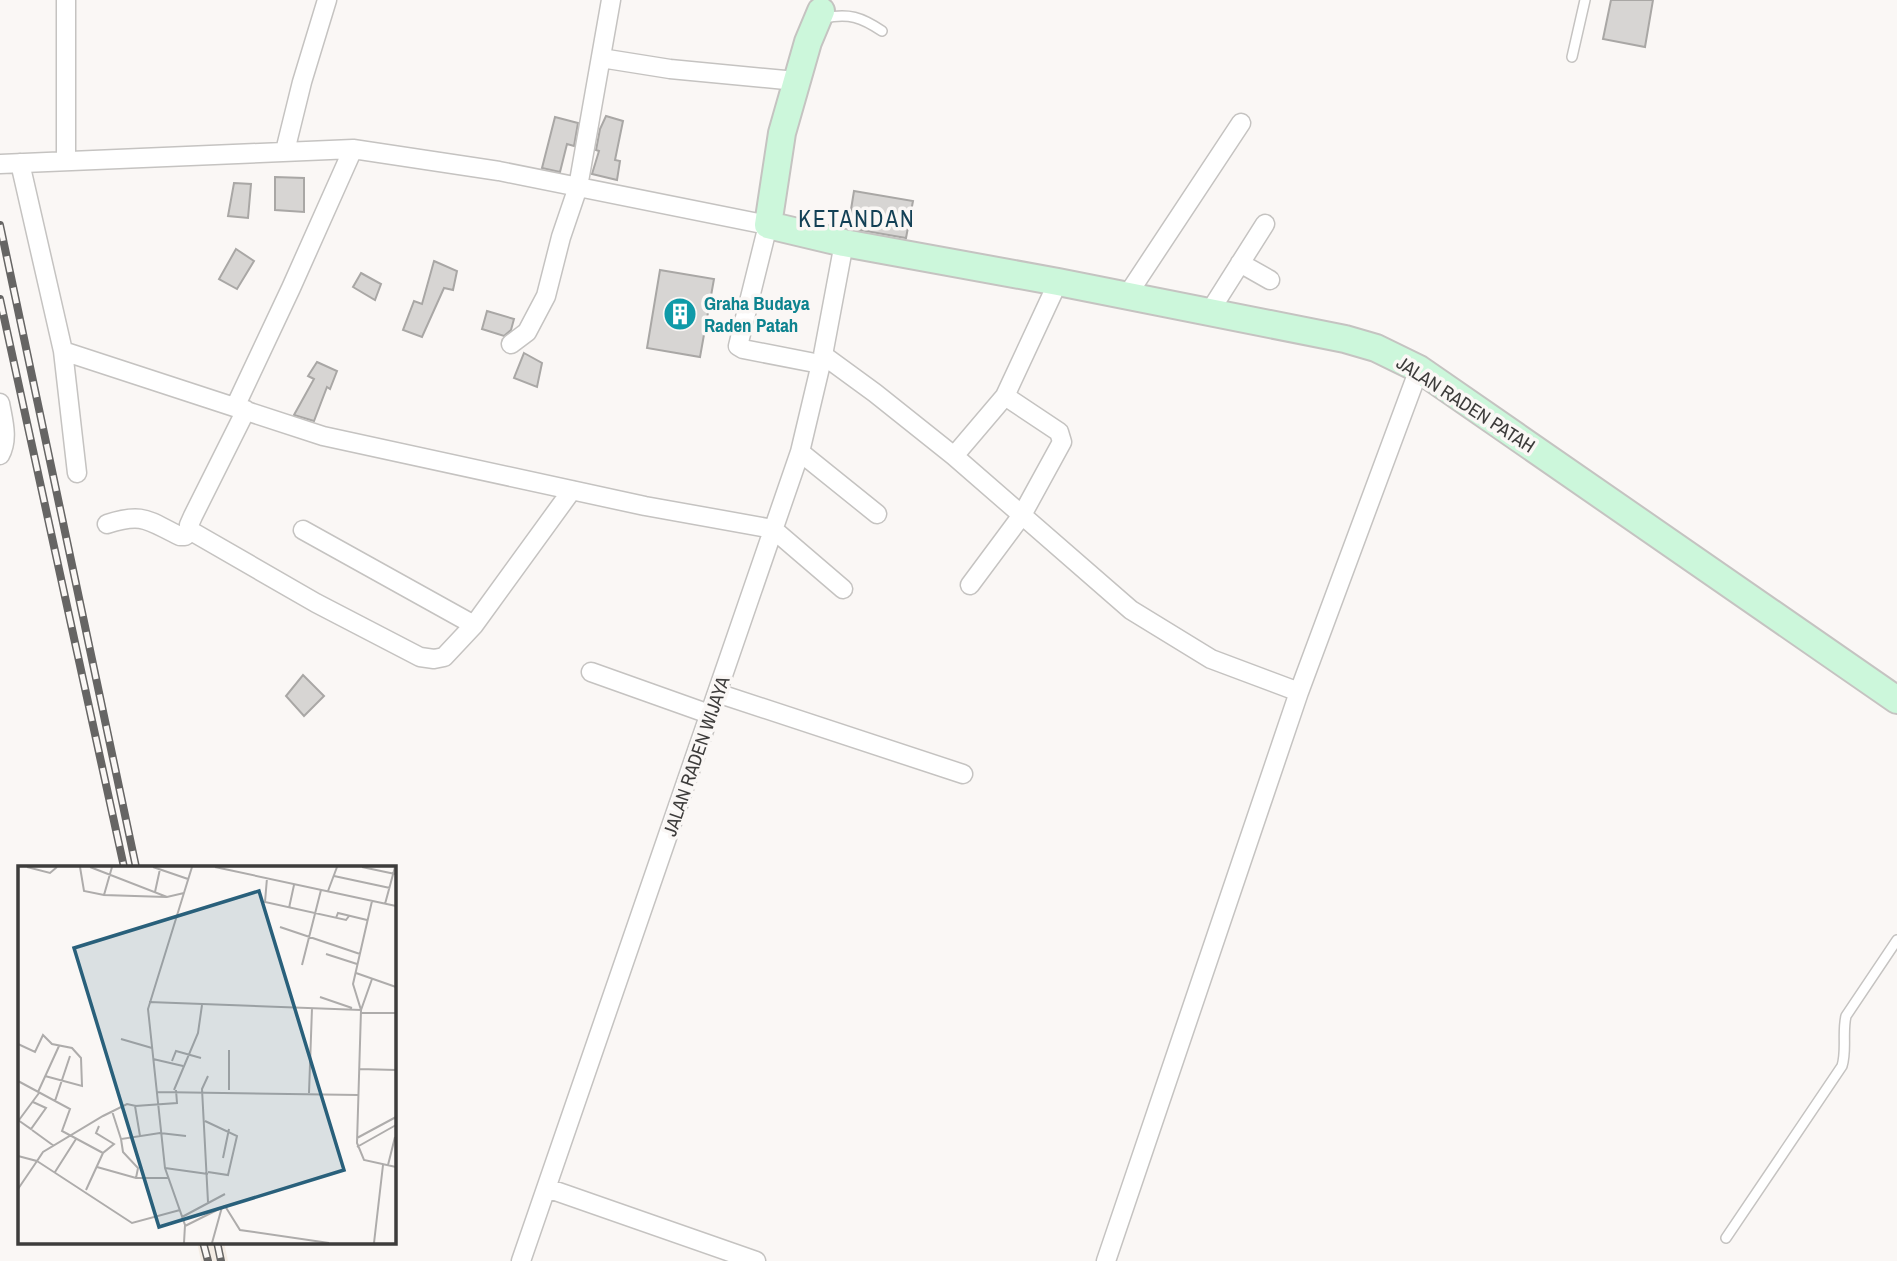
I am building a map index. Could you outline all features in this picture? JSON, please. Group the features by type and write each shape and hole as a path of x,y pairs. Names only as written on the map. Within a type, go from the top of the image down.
{"street":[{"path":"66,0 66,160"},
{"path":"285,151 302,82 327,0"},
{"path":"511,344 527,332 546,296 561,237 578,187 611,0"},
{"path":"821,10 814,23 795,85 777,157 768,225 738,346 743,349 821,360 875,393 954,456 1131,610 1211,659 1299,692"},
{"path":"601,58 795,85"},
{"path":"1126,297 1241,123"},
{"path":"353,149 189,525 191,531 316,603 419,657 434,659 444,657 474,625 572,490"},
{"path":"0,164 353,149 499,171 768,225"},
{"path":"20,163 63,351 77,473"},
{"path":"1210,311 1265,223"},
{"name":"JALAN RADEN PATAH","path":"768,225 844,243 1210,311 1376,348 1419,369 1897,700"},
{"name":"JALAN RADEN WIJAYA","path":"521,1261 800,452 844,243"},
{"path":"1240,263 1270,280"},
{"path":"954,456 1005,396 1058,282"},
{"path":"63,351 323,436 572,490 773,529 843,589"},
{"path":"1106,1261 1299,692 1419,369"},
{"path":"971,585 1022,515 1062,442 1059,432 1005,396"},
{"path":"0,404 3,429 3,449 0,455"},
{"path":"800,452 877,514"},
{"path":"107,524 119,520 142,519 153,521 180,536 191,531"},
{"path":"303,530 474,625"},
{"path":"591,672 709,714"},
{"path":"717,693 963,774"},
{"path":"547,1188 756,1261"}],"lane":[{"path":"1572,57 1585,0"},
{"path":"821,10 860,19 882,31"},
{"path":"1726,1238 1842,1066 1846,1055 1843,1030 1846,1016 1897,940"}],"shaded area":[{"path":"197,1244 224,1244 228,1261 201,1261"}],"building":[{"path":"1611,0 1653,0 1645,47 1603,39"},
{"path":"606,116 623,121 615,160 620,161 617,180 592,174 599,151 596,150 600,129"},
{"path":"555,117 578,123 574,146 567,144 560,172 542,168"},
{"path":"275,177 304,178 304,212 275,210"},
{"path":"234,183 251,184 248,218 228,216"},
{"path":"854,191 913,201 906,238 848,228"},
{"path":"236,249 254,261 237,289 219,279"},
{"path":"434,261 457,271 453,290 444,288 422,337 403,330 414,301 422,304"},
{"name":"Graha Budaya Raden Patah","path":"660,270 714,279 700,357 647,348"},
{"path":"361,273 381,284 375,300 353,287"},
{"path":"487,311 514,319 511,330 504,336 482,329"},
{"path":"524,353 542,363 537,387 514,378"},
{"path":"317,362 337,371 330,389 327,387 314,421 294,415 314,379 308,376"},
{"path":"303,675 324,696 304,716 286,696"}],"railway":[{"path":"0,225 136,866"},
{"path":"0,299 124,866"},
{"path":"204,1244 208,1261"},
{"path":"217,1244 221,1261"}],"place":[{"name":"Graha Budaya Raden Patah","path":"680,314"}],"district":[{"name":"KETANDAN","path":"857,219"}]}
